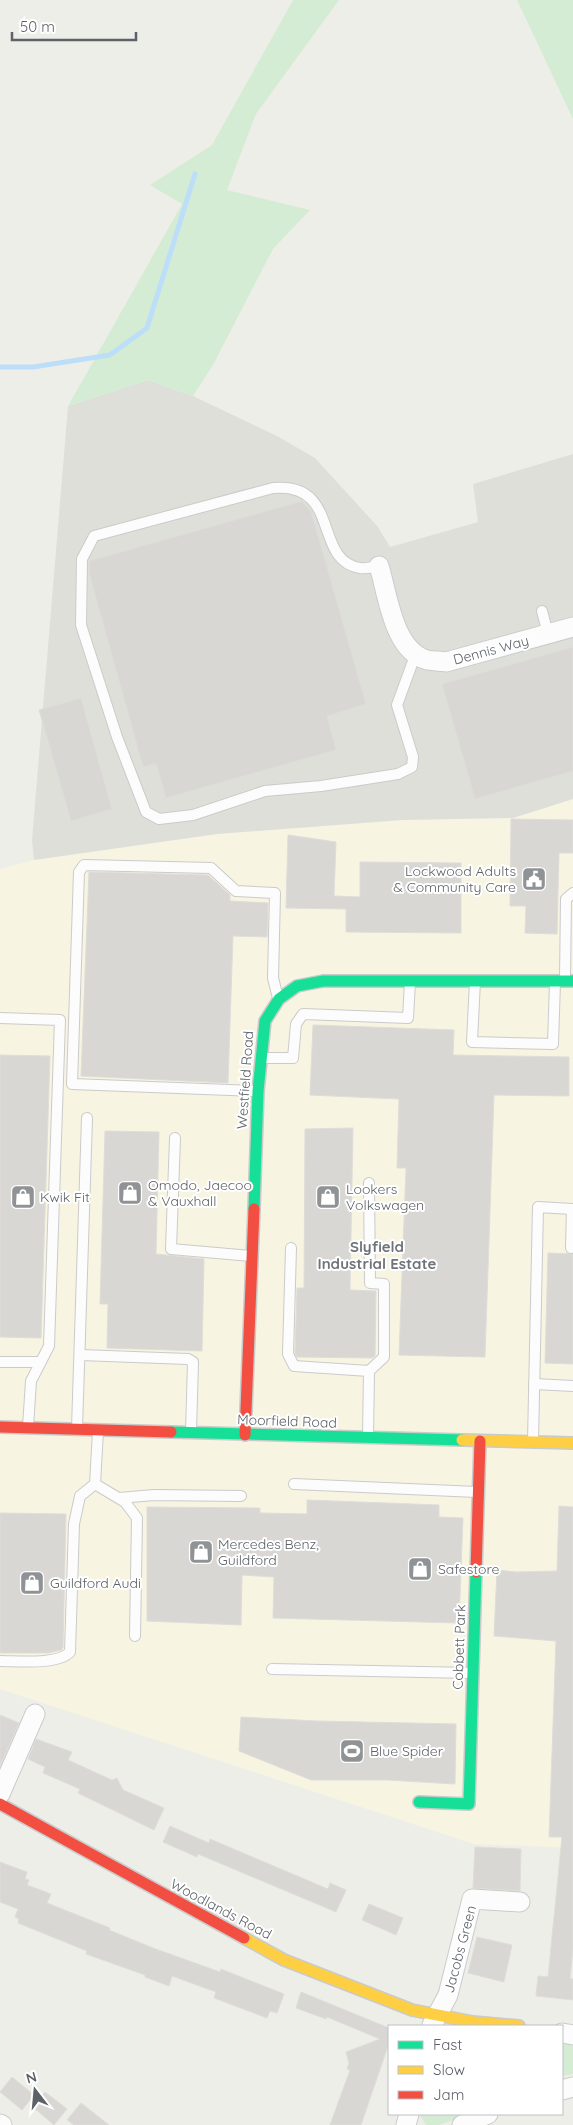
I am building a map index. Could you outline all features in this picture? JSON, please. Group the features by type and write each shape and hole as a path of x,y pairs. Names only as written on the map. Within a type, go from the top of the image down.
{"street":[{"name":"Dennis Way","path":"379,566 399,636 426,660 446,662 573,627"},
{"name":"Westfield Road","path":"245,1435 260,1058 265,1021 279,999 296,986 323,981 564,980"},
{"name":"Moorfield Road","path":"0,1427 573,1443"},
{"name":"Cobbett Park","path":"419,1802 469,1804 480,1441"},
{"path":"0,1794 35,1714"},
{"name":"Woodlands Road","path":"0,1804 284,1960 412,2010 435,2021 496,2025"},
{"name":"Jacobs Green","path":"435,2021 453,1978 472,1899 520,1902"},
{"path":"462,2125 486,2115"}],"lane":[{"path":"379,566 361,568 350,565 334,549 319,512 311,498 299,490 286,487 273,488 94,536 82,559 81,624 117,737 146,812 158,819 194,815 265,791 321,786 398,774 412,767 413,756 397,705 416,653"},
{"path":"542,611 548,634"},
{"path":"258,1091 72,1084 79,872 84,865 211,868 236,890 274,893 273,978 279,999"},
{"path":"475,980 472,1042 553,1044 564,980 566,899 573,893"},
{"path":"260,1058 293,1058 296,1024 303,1014 408,1018 410,981"},
{"path":"0,1018 60,1020 49,1346 31,1381 28,1428"},
{"path":"78,1429 87,1118"},
{"path":"175,1138 171,1249 252,1256"},
{"path":"368,1438 369,1371 384,1356 384,1284 370,1283 369,1183"},
{"path":"533,1442 538,1207 572,1209 571,1248"},
{"path":"291,1248 288,1354 294,1366 369,1371"},
{"path":"80,1355 188,1359 193,1362 191,1433"},
{"path":"0,1362 40,1362"},
{"path":"534,1384 573,1386"},
{"path":"0,1661 54,1660 66,1657 70,1652 74,1524 80,1496 95,1484 98,1430"},
{"path":"95,1484 125,1502 137,1518 135,1636"},
{"path":"294,1484 479,1492"},
{"path":"119,1498 154,1495 241,1496"},
{"path":"272,1669 473,1673"}],"shaded area":[{"path":"148,380 193,396 277,436 315,458 378,527 390,547 478,522 473,484 573,454 573,799 513,818 402,820 217,834 34,860 32,840 68,406"},
{"path":"573,799 573,1848 474,1844 0,1689 0,869 34,860 217,834 402,820 513,818"}],"green space":[{"path":"293,0 339,0 256,114 227,190 310,210 273,249 213,365 193,396 148,380 68,406 182,204 150,185 212,145"},
{"path":"517,0 573,0 573,119"},
{"path":"563,2042 573,2044 573,2074 563,2076"},
{"path":"420,2115 466,2115 439,2125 426,2125"}],"building":[{"path":"302,501 311,511 366,704 327,716 336,750 166,798 156,763 143,767 89,573 89,561"},
{"path":"573,647 573,771 475,799 442,684"},
{"path":"81,698 112,809 71,821 39,710"},
{"name":"Lockwood Adults & Community Care","path":"511,819 573,820 573,853 559,853 557,934 525,933 526,906 510,906"},
{"path":"288,835 336,842 334,896 360,897 360,862 461,863 461,933 346,932 346,909 286,908"},
{"path":"89,872 208,875 230,895 230,901 268,903 267,937 233,936 228,1083 81,1076"},
{"path":"313,1025 454,1030 453,1055 569,1057 569,1096 494,1095 485,1357 399,1355 406,1168 397,1168 399,1099 310,1095"},
{"name":"Kwik Fit","path":"0,1055 50,1056 41,1338 0,1337"},
{"name":"Lookers Volkswagen","path":"353,1128 350,1290 376,1291 375,1356 372,1358 297,1357 295,1353 297,1288 304,1288 305,1129"},
{"name":"Omodo, Jaecoo & Vauxhall","path":"105,1131 159,1132 156,1254 204,1259 202,1351 107,1348 108,1304 100,1304"},
{"path":"548,1253 573,1254 573,1364 545,1363"},
{"path":"307,1500 439,1505 439,1517 463,1518 459,1623 273,1618 274,1577 242,1575 241,1625 147,1621 147,1507 260,1508 260,1513 307,1514"},
{"path":"559,1506 573,1507 573,1948 570,1979 573,1979 573,2000 536,1996 538,1976 548,1977 562,1837 549,1837 556,1641 494,1636 497,1570 516,1572 557,1571"},
{"name":"Guildford Audi","path":"0,1513 66,1514 63,1648 61,1650 48,1653 0,1653"},
{"path":"0,1715 19,1723 0,1766"},
{"path":"241,1717 317,1721 456,1724 455,1784 388,1780 311,1780 239,1751"},
{"path":"36,1739 72,1752 68,1760 112,1780 117,1778 123,1790 164,1808 154,1830 78,1793 80,1789 43,1773 45,1767 28,1759"},
{"path":"170,1826 209,1843 210,1839 328,1889 330,1883 346,1890 336,1912 198,1854 197,1857 163,1842"},
{"path":"475,1847 521,1849 520,1891 473,1888"},
{"path":"0,1862 27,1872 25,1879 29,1880 27,1885 51,1894 47,1903 110,1928 109,1930 153,1948 220,1972 221,1969 284,1994 277,2013 270,2011 267,2018 214,1998 216,1992 172,1976 169,1986 145,1977 145,1975 86,1954 87,1951 18,1923 19,1919 15,1917 18,1909 0,1902"},
{"path":"369,1904 403,1918 396,1935 362,1920"},
{"path":"477,1937 512,1945 504,1982 468,1973"},
{"path":"301,1992 388,2028 388,2046 361,2125 330,2125 350,2070 347,2069 349,2063 346,2052 380,2039 327,2017 326,2019 296,2008"},
{"path":"12,2077 34,2095 22,2110 0,2092"},
{"path":"45,2092 67,2109 54,2125 33,2107"},
{"path":"81,2103 109,2125 74,2125 67,2120"}],"waterway":[{"path":"0,367 33,367 110,355 147,328 195,174"}],"traffic: fast":[{"path":"254,1209 258,1091 265,1021 279,999 297,986 323,981 573,981"},
{"path":"171,1432 462,1440"},
{"path":"419,1802 469,1804 476,1572"}],"traffic: slow":[{"path":"462,1440 573,1443"},
{"path":"244,1938 284,1960 412,2010 473,2022 508,2025"}],"traffic: jam":[{"path":"245,1435 254,1209"},
{"path":"0,1427 171,1432"},
{"path":"476,1572 480,1441"},
{"path":"0,1804 244,1938"}],"place":[{"name":"Lockwood Adults & Community Care","path":"534,879"},
{"name":"Omodo, Jaecoo & Vauxhall","path":"130,1193"},
{"name":"Kwik Fit","path":"23,1197"},
{"name":"Lookers Volkswagen","path":"328,1197"},
{"name":"Mercedes Benz, Guildford","path":"201,1552"},
{"name":"Safestore","path":"420,1569"},
{"name":"Guildford Audi","path":"32,1583"},
{"name":"Blue Spider","path":"352,1751"}],"district":[{"name":"Slyfield Industrial Estate","path":"377,1254"}]}
